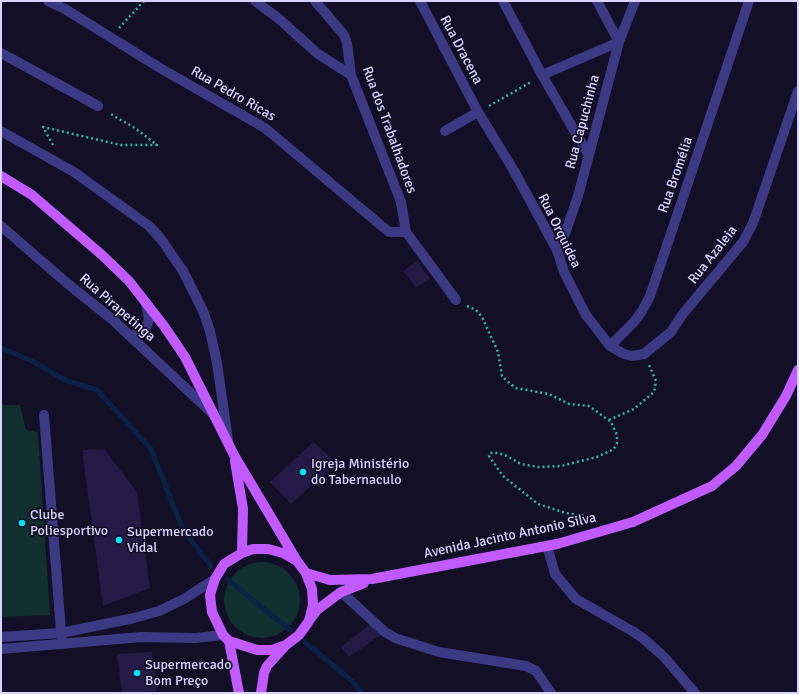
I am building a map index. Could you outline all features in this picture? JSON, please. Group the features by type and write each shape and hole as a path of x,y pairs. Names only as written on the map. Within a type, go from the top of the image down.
{"main road":[{"path":"1,176 32,195 64,221 129,281 164,326 185,357 234,455 297,561 306,573 313,594 313,605 309,621"},
{"name":"Avenida Jacinto Antonio Silva","path":"374,579 547,546 633,522 712,486 736,466 762,435 786,396 798,370"},
{"path":"234,455 243,509 242,553"},
{"path":"239,693 226,638 212,612 210,595 214,579 224,564 242,553 253,549 268,548 283,553 297,561"},
{"path":"306,573 330,580 374,579"},
{"path":"261,693 264,673 267,666 286,645 299,635 318,610 341,592 374,579"},
{"path":"226,638 257,650 272,650 286,645"}],"street":[{"name":"Rua Pedro Ricas","path":"48,1 66,5 110,37 160,68 265,128 389,232 406,232"},
{"path":"255,1 278,18 318,54 351,75"},
{"name":"Rua dos Trabalhadores","path":"315,1 344,35 347,43 351,75 401,202 406,232"},
{"name":"Rua Dracena","path":"420,1 478,112"},
{"path":"503,1 542,75 588,154"},
{"path":"542,75 619,42 597,1"},
{"name":"Rua Capuchinha","path":"557,250 566,231 578,196 619,42 635,1"},
{"name":"Rua Bromélia","path":"610,346 634,322 650,296 749,1"},
{"path":"1,53 98,106"},
{"name":"Rua Azaleia","path":"644,354 671,332 682,316 743,242 753,223 798,91"},
{"path":"445,131 478,112"},
{"name":"Rua Orquidea","path":"478,112 557,250 564,272 586,316 610,346 624,354 632,356 644,354"},
{"path":"1,131 74,172 148,226 161,239 183,271 203,311 210,331 217,363 228,444"},
{"name":"Rua Pirapetinga","path":"1,226 127,334 212,413"},
{"path":"406,232 456,300"},
{"path":"127,334 135,336 145,330 149,320 146,303"},
{"path":"44,414 62,644"},
{"path":"547,546 555,574 576,599 644,639 664,657 695,693"},
{"path":"1,637 61,633 134,618 159,611 184,599 214,579"},
{"path":"341,592 385,632 395,638 439,652 526,666 536,671 551,693"},
{"path":"1,649 141,637 226,638"}],"path":[{"path":"110,37 144,1"},
{"path":"478,112 542,75"},
{"path":"63,166 61,157 43,127 121,145 140,146 157,144 135,128 98,106"},
{"path":"476,310 482,317 498,352 501,362 500,370 502,376 507,381 516,388 549,394 569,404 589,406 609,420 617,435 617,443 614,449 597,457 560,466 538,467 521,464 505,455 490,453 490,459 504,476 532,500 545,508 557,510"},
{"path":"609,420 634,409 654,392 656,381 644,354"}],"green space":[{"name":"Clube Poliesportivo","path":"1,405 20,405 26,430 38,432 50,615 1,617"},
{"path":"255,562 269,562 283,568 294,579 300,593 300,607 297,615 289,627 283,632 269,638 255,638 241,632 230,621 224,607 224,593 230,579 241,568"}],"building":[{"path":"417,261 430,279 416,287 403,271"},
{"name":"Igreja Ministério do Tabernaculo","path":"313,442 337,463 291,504 270,482"},
{"name":"Supermercado Vidal","path":"104,449 137,492 150,588 103,606 82,450"},
{"path":"372,623 384,633 349,657 341,647"},
{"name":"Supermercado Bom Preço","path":"152,652 157,691 122,693 117,654"}],"waterway":[{"path":"1,348 32,361 65,380 97,390 151,449 183,530 211,566"},
{"path":"227,579 290,630"},
{"path":"305,642 352,681 362,693"}],"place":[{"name":"Igreja Ministério do Tabernaculo","path":"303,472"},
{"name":"Clube Poliesportivo","path":"22,523"},
{"name":"Supermercado Vidal","path":"119,540"},
{"name":"Supermercado Bom Preço","path":"137,673"}]}
